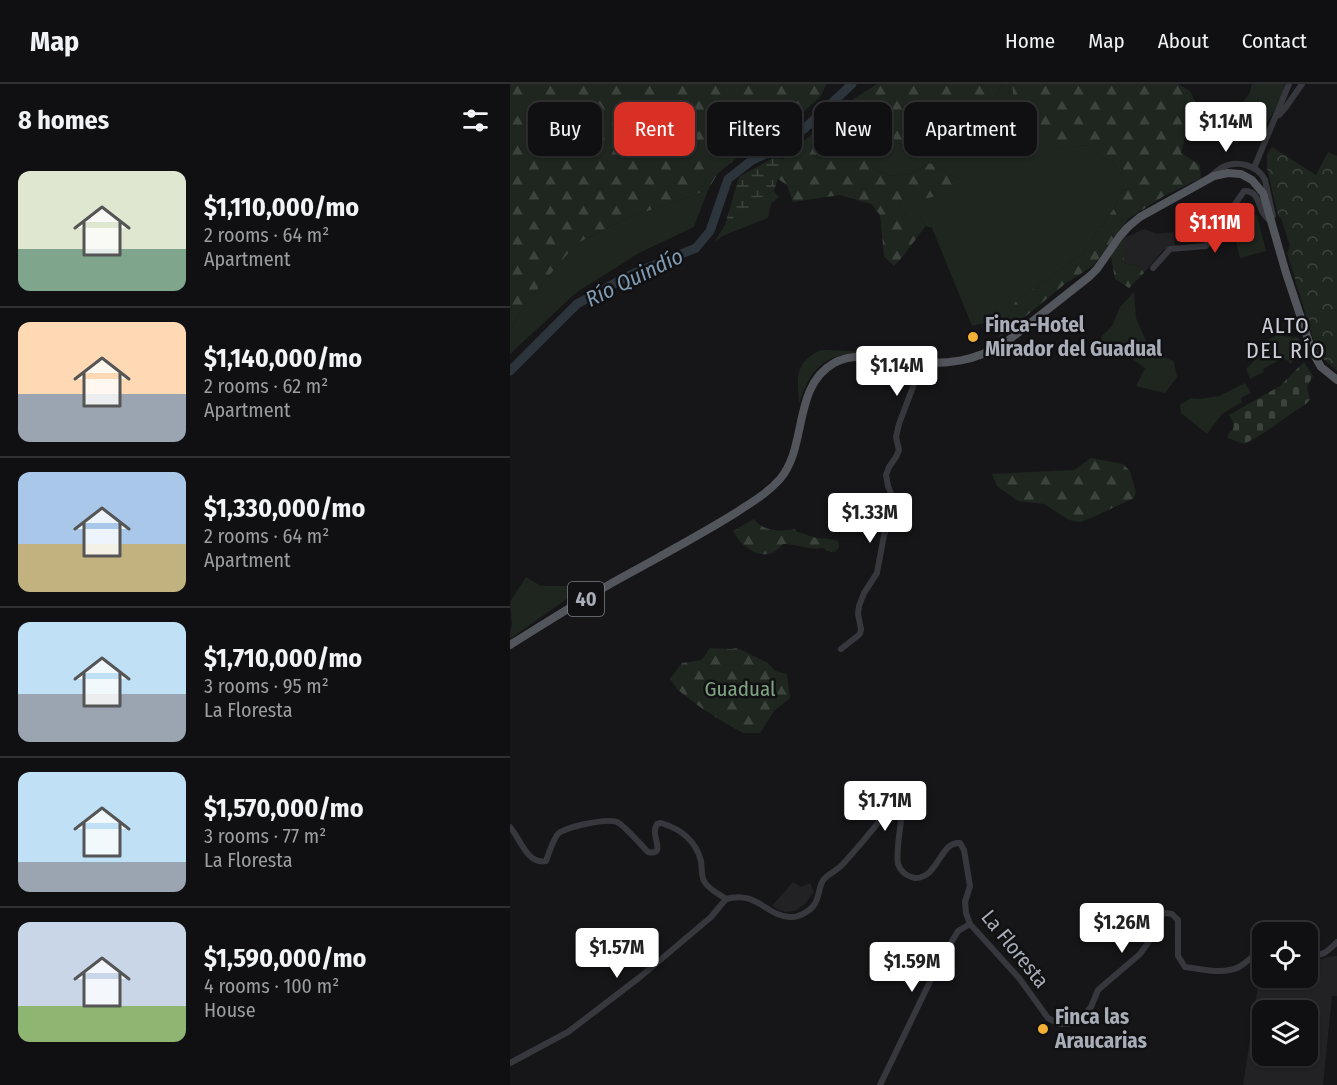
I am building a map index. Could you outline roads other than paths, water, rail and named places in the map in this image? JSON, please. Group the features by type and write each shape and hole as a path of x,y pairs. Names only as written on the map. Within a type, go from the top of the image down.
{"main road":[{"name":"40","path":"510,645 627,574 706,531 765,493 779,480 790,464 810,390 825,369 840,360 854,357 950,363 980,356 1005,343 1090,276 1128,227 1147,213 1221,174 1241,174 1252,180 1263,193 1313,355 1321,368 1337,380"}],"street":[{"path":"1254,168 1289,84"},
{"path":"1276,117 1302,84"},
{"path":"1205,181 1224,166 1230,165 1243,164 1263,175 1284,264"},
{"path":"1153,268 1170,249 1206,246 1244,191 1252,193 1258,200 1263,214 1272,224"},
{"path":"841,649 860,633 859,606 864,593 877,573 884,535 895,508 886,475 899,450 896,437 899,424 922,363"},
{"name":"La Floresta","path":"726,899 739,897 751,899 770,910 793,918 806,911 814,905 824,879 838,869 876,823 890,810 903,790 908,790 910,794 903,811 899,841 900,869 909,876 921,877 932,869 950,845 960,843 964,850 970,886 965,902 970,924 1019,978 1048,1017 1059,1024 1069,1024 1080,1019 1091,1006 1098,990 1140,954 1150,940 1160,917 1165,913 1173,914 1178,920 1178,956 1185,967 1219,972 1239,966 1252,956"},
{"path":"510,827 529,855 542,863 546,861 559,833 566,829 605,820 616,822 648,852 652,853 657,848 655,829 657,824 661,823 689,838 698,850 704,881 726,899 711,917 640,977 568,1032 510,1063"},
{"path":"880,1085 939,963 958,931 970,924"},
{"path":"1318,955 1326,953 1337,942"}],"waterway":[{"name":"Río Quindío","path":"510,371 577,304 630,275 696,248 710,231 728,179 751,161 773,150 804,129 852,84"}],"place":[{"name":"Finca-Hotel Mirador del Guadual","path":"973,337"},
{"name":"Finca las Araucarias","path":"1043,1029"}],"district":[{"name":"ALTO DEL RÍO","path":"1286,338"}],"park label":[{"name":"Guadual","path":"740,689"}]}
